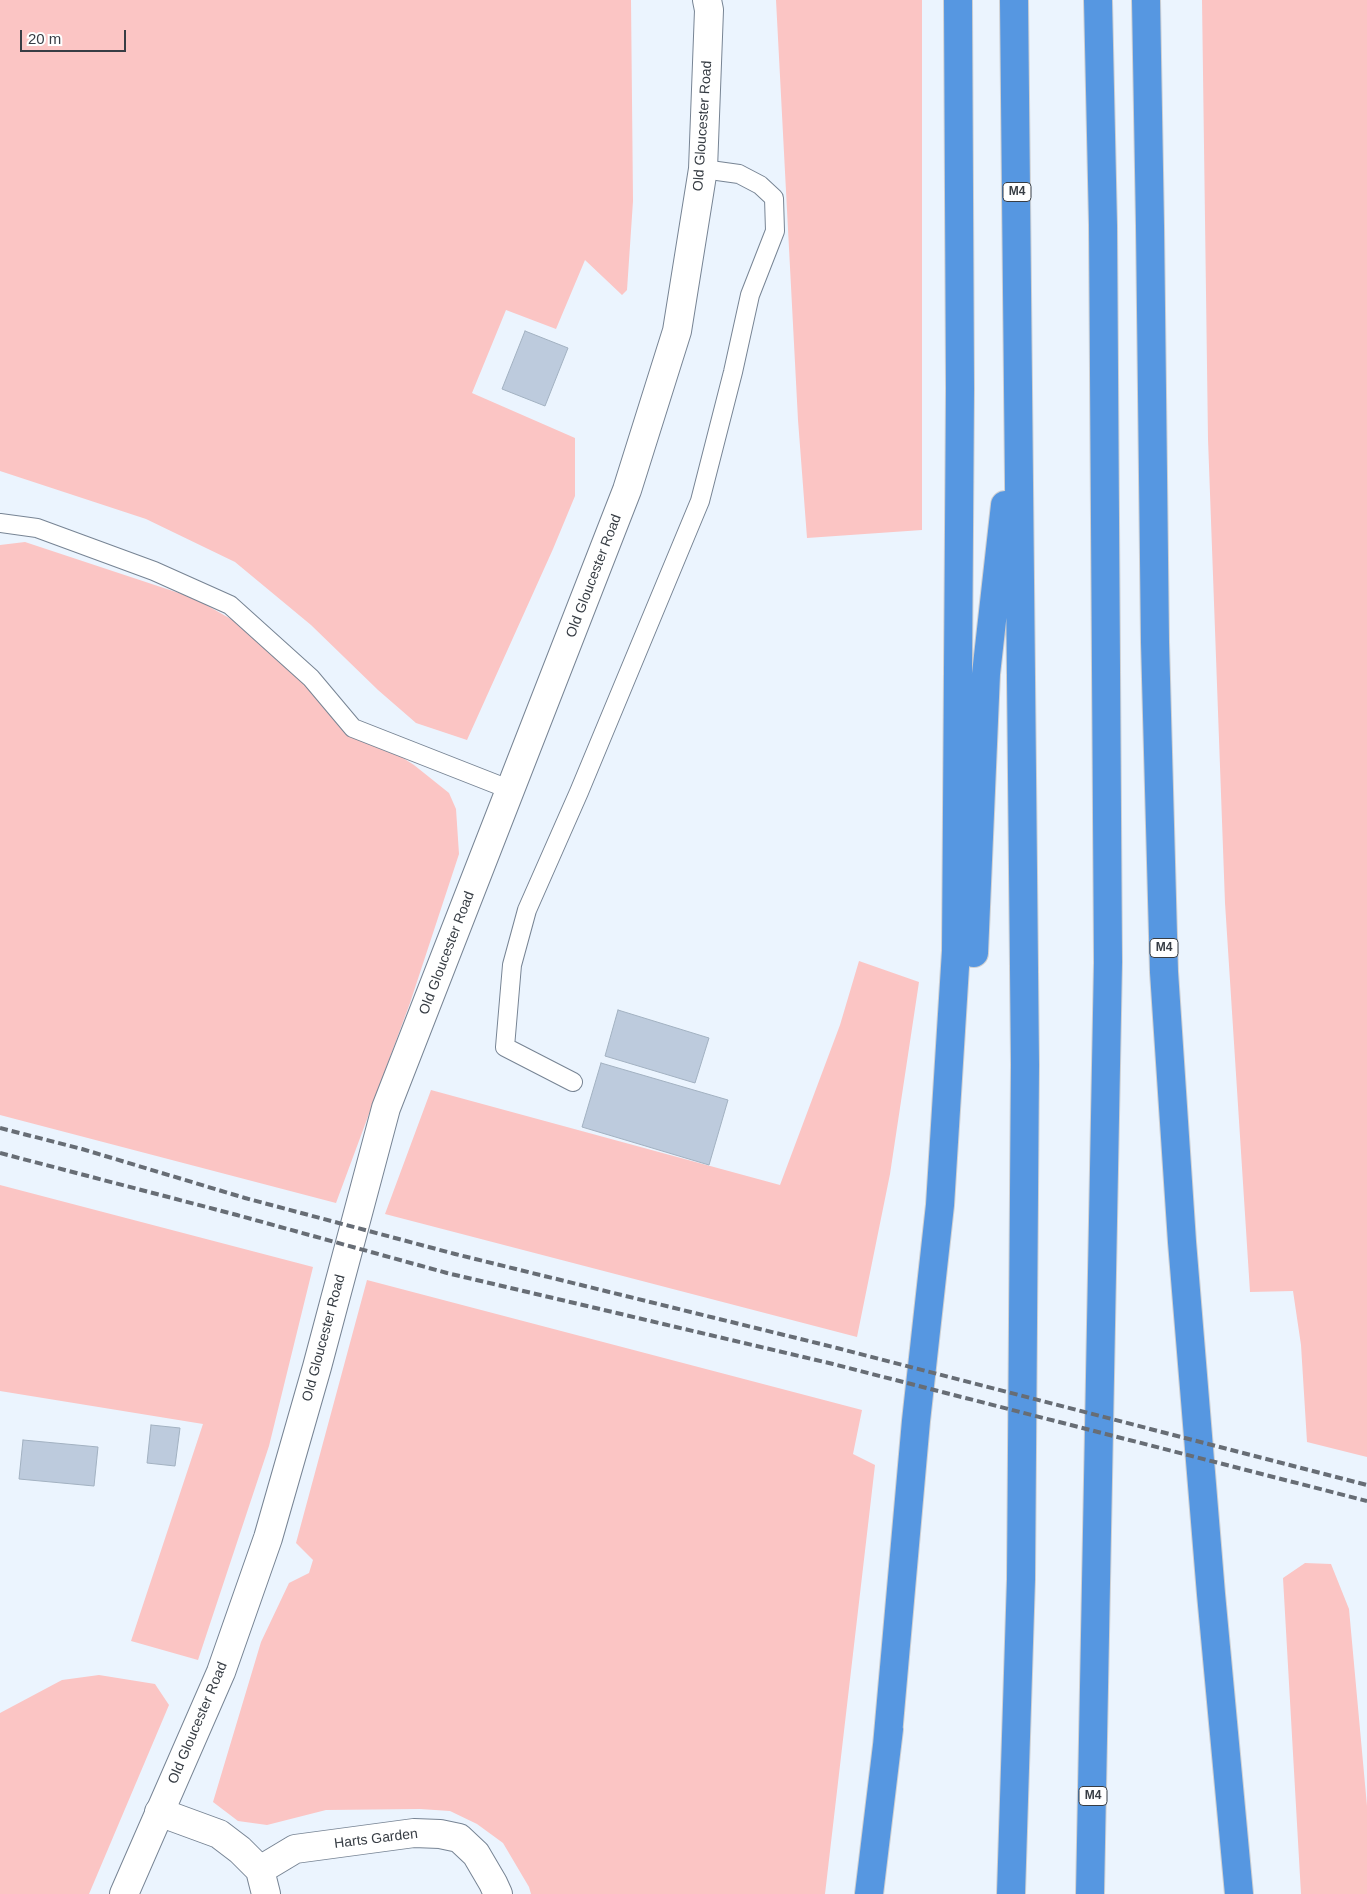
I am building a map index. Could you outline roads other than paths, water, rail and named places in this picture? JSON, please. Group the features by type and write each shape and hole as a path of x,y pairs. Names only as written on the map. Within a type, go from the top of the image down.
{"highway":[{"name":"M4","path":"886,1746 916,1421 940,1205 956,950 960,398 958,0"},
{"name":"M4","path":"1011,1894 1021,1578 1025,1074 1014,0"},
{"name":"M4","path":"1090,1894 1108,971 1103,245 1098,0"},
{"name":"M4","path":"1146,0 1155,642 1164,972 1182,1252 1239,1894"},
{"name":"M4","path":"868,1894 886,1746 932,1424 957,1207 974,953 986,674 1019,384"}],"main road":[{"name":"Old Gloucester Road","path":"124,1894 221,1672 268,1538 317,1367 386,1108 627,490 674,341 702,169 709,10 707,0"},
{"path":"159,1812 219,1834 240,1850 263,1882"},
{"name":"Harts Garden","path":"263,1882 295,1849 414,1832 459,1838 476,1854 498,1894"}],"lane":[{"path":"573,1082 505,1047 512,965 527,910 579,792 700,502 750,295 775,231 774,198 760,185 738,174 702,169"},
{"path":"0,523 37,528 154,571 230,605 311,678 353,728 511,790"}],"railway":[{"path":"0,1128 82,1149 245,1198 455,1254 837,1348 1367,1485"},
{"path":"0,1153 237,1215 447,1273 833,1364 1367,1501"}]}
